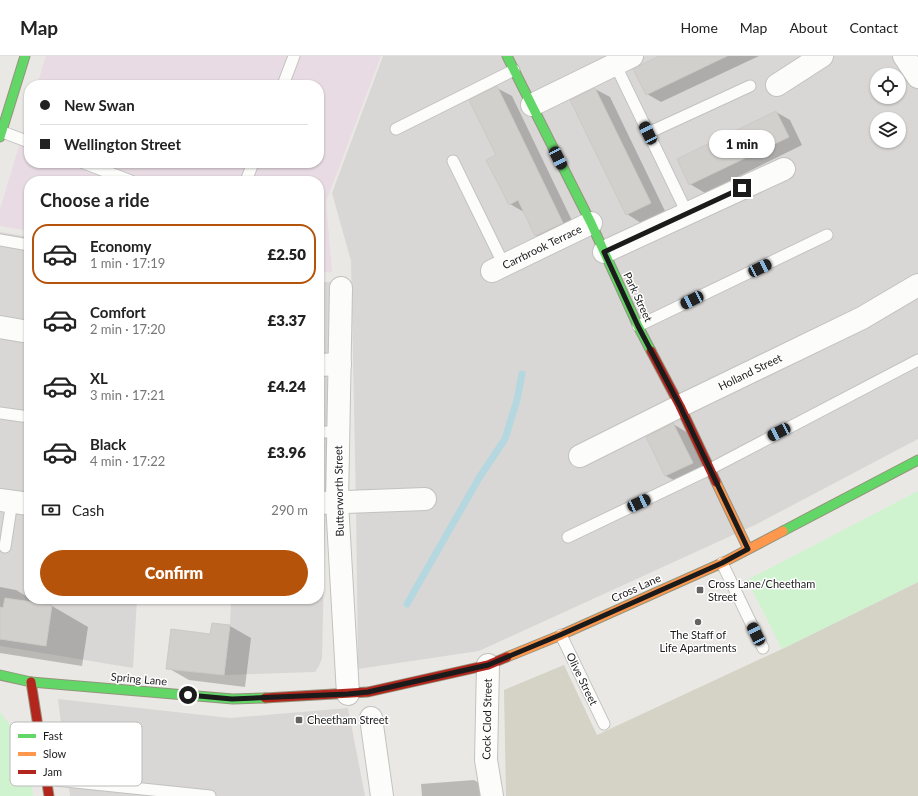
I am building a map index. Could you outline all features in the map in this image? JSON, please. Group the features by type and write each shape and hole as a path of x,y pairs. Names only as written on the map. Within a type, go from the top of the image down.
{"main road":[{"path":"0,133 26,56"},
{"name":"Park Street","path":"507,56 591,223 638,326 680,406 748,549"},
{"name":"Cross Lane","path":"348,694 368,692 488,665 560,635 722,563 918,460"},
{"name":"Spring Lane","path":"0,675 31,682 232,699 348,694"},
{"path":"31,682 37,722"},
{"path":"47,786 49,796"}],"street":[{"path":"777,85 822,56"},
{"path":"904,56 918,77"},
{"path":"532,105 623,60"},
{"path":"604,252 784,168"},
{"name":"Carrbrook Terrace","path":"498,268 591,223"},
{"name":"Holland Street","path":"580,456 862,318 918,285"},
{"name":"Butterworth Street","path":"341,288 329,364 328,502 348,694"},
{"path":"0,327 24,331"},
{"path":"328,502 424,499"},
{"name":"Cock Clod Street","path":"488,665 486,760 492,796"},
{"path":"371,718 382,796"}],"lane":[{"path":"285,80 294,56"},
{"path":"623,60 648,133 687,213"},
{"path":"396,129 514,70"},
{"path":"648,133 750,86"},
{"path":"0,133 24,140"},
{"path":"453,161 498,268"},
{"path":"97,168 118,176"},
{"path":"638,326 827,235"},
{"path":"0,240 24,244"},
{"path":"568,537 710,469 918,360"},
{"path":"0,413 24,416"},
{"path":"6,547 14,502"},
{"path":"722,563 763,648"},
{"name":"Olive Street","path":"560,635 604,724"},
{"path":"108,786 210,796"}],"shaded area":[{"path":"46,56 381,56 326,202 332,272 324,272 324,176 24,176 24,230 0,226 0,209 24,130 24,168 324,168 324,80 39,80"},
{"path":"383,56 918,56 918,439 757,524 479,651 358,669 351,261 332,193"},
{"path":"0,232 24,236 24,604 137,604 133,668 0,646"},
{"path":"324,282 331,282 324,574"},
{"path":"0,522 24,526 24,552 20,576 0,573"},
{"path":"918,582 918,796 506,796 504,690 564,665 597,735 782,649"},
{"path":"231,604 323,604 322,658 319,666 315,672 224,675"},
{"path":"58,699 230,718 348,708 365,796 70,796 69,786 142,786 142,722 61,722"}],"green space":[{"path":"918,491 918,582 782,649 747,580"},
{"path":"0,712 10,725 10,786 32,786 33,796 0,796"}],"building":[{"path":"659,56 727,56 646,95 633,69"},
{"path":"497,86 563,223 535,236 518,200 509,205 486,160 496,155 469,100"},
{"path":"595,88 651,203 626,215 570,100"},
{"path":"776,111 789,137 689,185 677,159"},
{"path":"673,423 693,463 665,476 646,437"},
{"path":"5,598 24,601 24,604 52,605 46,646 0,639 0,607 3,608"},
{"path":"212,623 230,625 224,675 166,669 171,629 210,634"}],"waterway":[{"path":"407,604 479,478 505,439 517,400 522,374"}],"traffic: fast":[{"path":"0,137 25,56"},
{"path":"507,56 591,223 651,351"},
{"path":"783,531 918,460"},
{"path":"0,675 31,682 233,699 265,698"}],"traffic: slow":[{"path":"716,482 748,549"},
{"path":"507,657 561,635 722,563 783,531"}],"traffic: jam":[{"path":"651,351 680,406 716,482"},
{"path":"265,698 368,692 488,665 507,657"},
{"path":"31,682 37,722"},
{"path":"47,786 49,796"}],"place":[{"name":"Cross Lane/Cheetham Street","path":"700,590"},
{"name":"The Staff of Life Apartments","path":"698,622"},
{"name":"Cheetham Street","path":"299,720"}],"route":[{"path":"188,695 232,699 348,694 368,692 488,665 560,635 722,563 748,549 680,406 638,326 604,252 742,188"}]}
